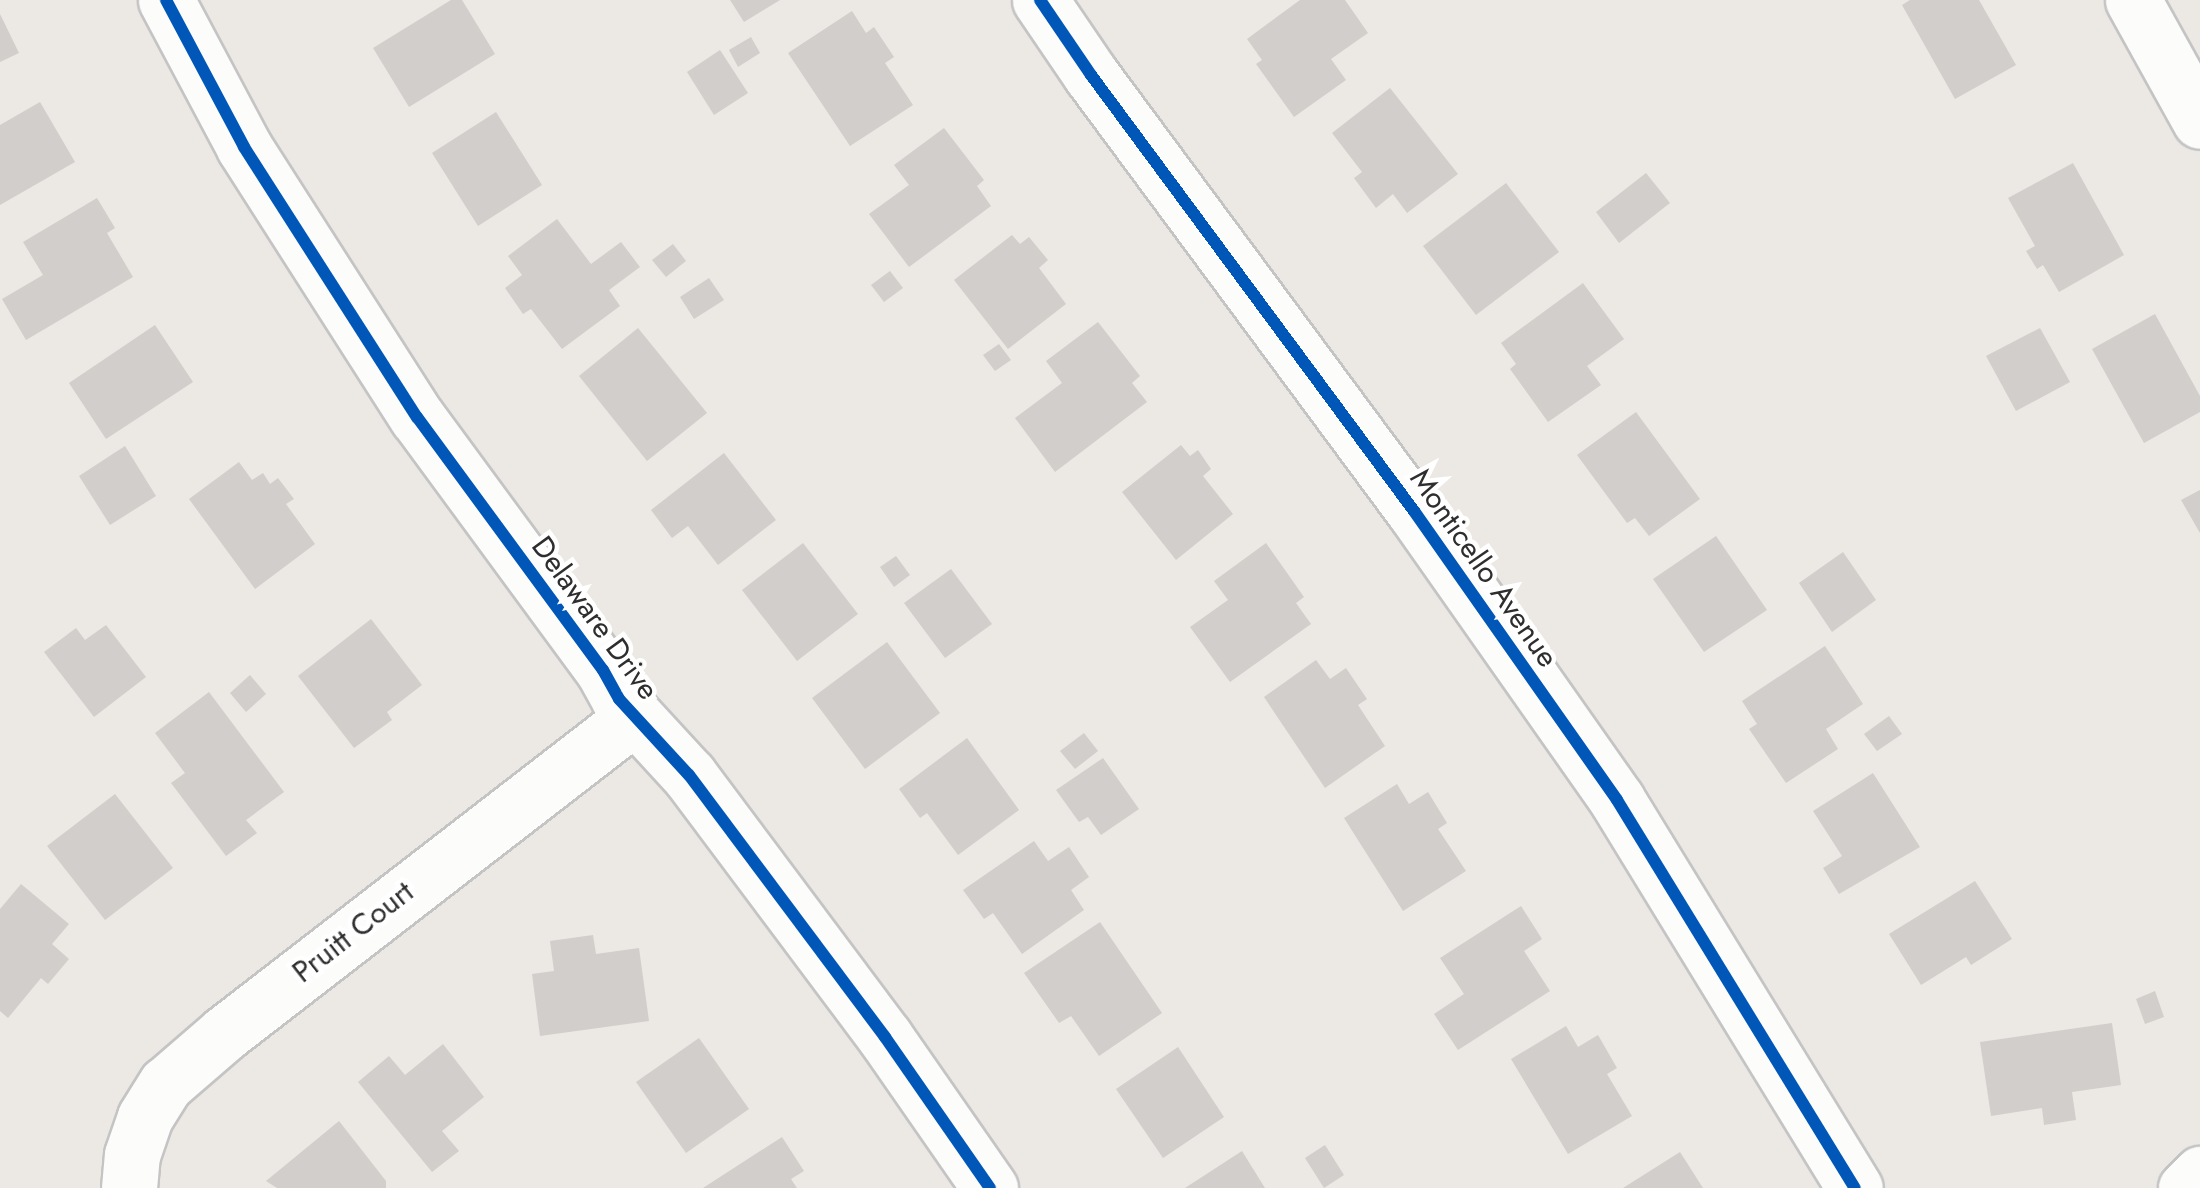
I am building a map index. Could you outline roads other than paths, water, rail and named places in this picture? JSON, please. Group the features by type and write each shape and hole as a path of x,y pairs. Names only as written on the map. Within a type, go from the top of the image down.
{"street":[{"name":"Delaware Drive","path":"166,0 244,147 417,417 634,716 689,775 990,1188"},
{"name":"Monticello Avenue","path":"1040,0 1091,76 1414,511 1617,800 1855,1188"},
{"path":"2133,0 2200,121"},
{"name":"Pruitt Court","path":"129,1188 132,1155 145,1117 166,1084 272,996 634,716"},
{"path":"2186,1188 2200,1174"}]}
